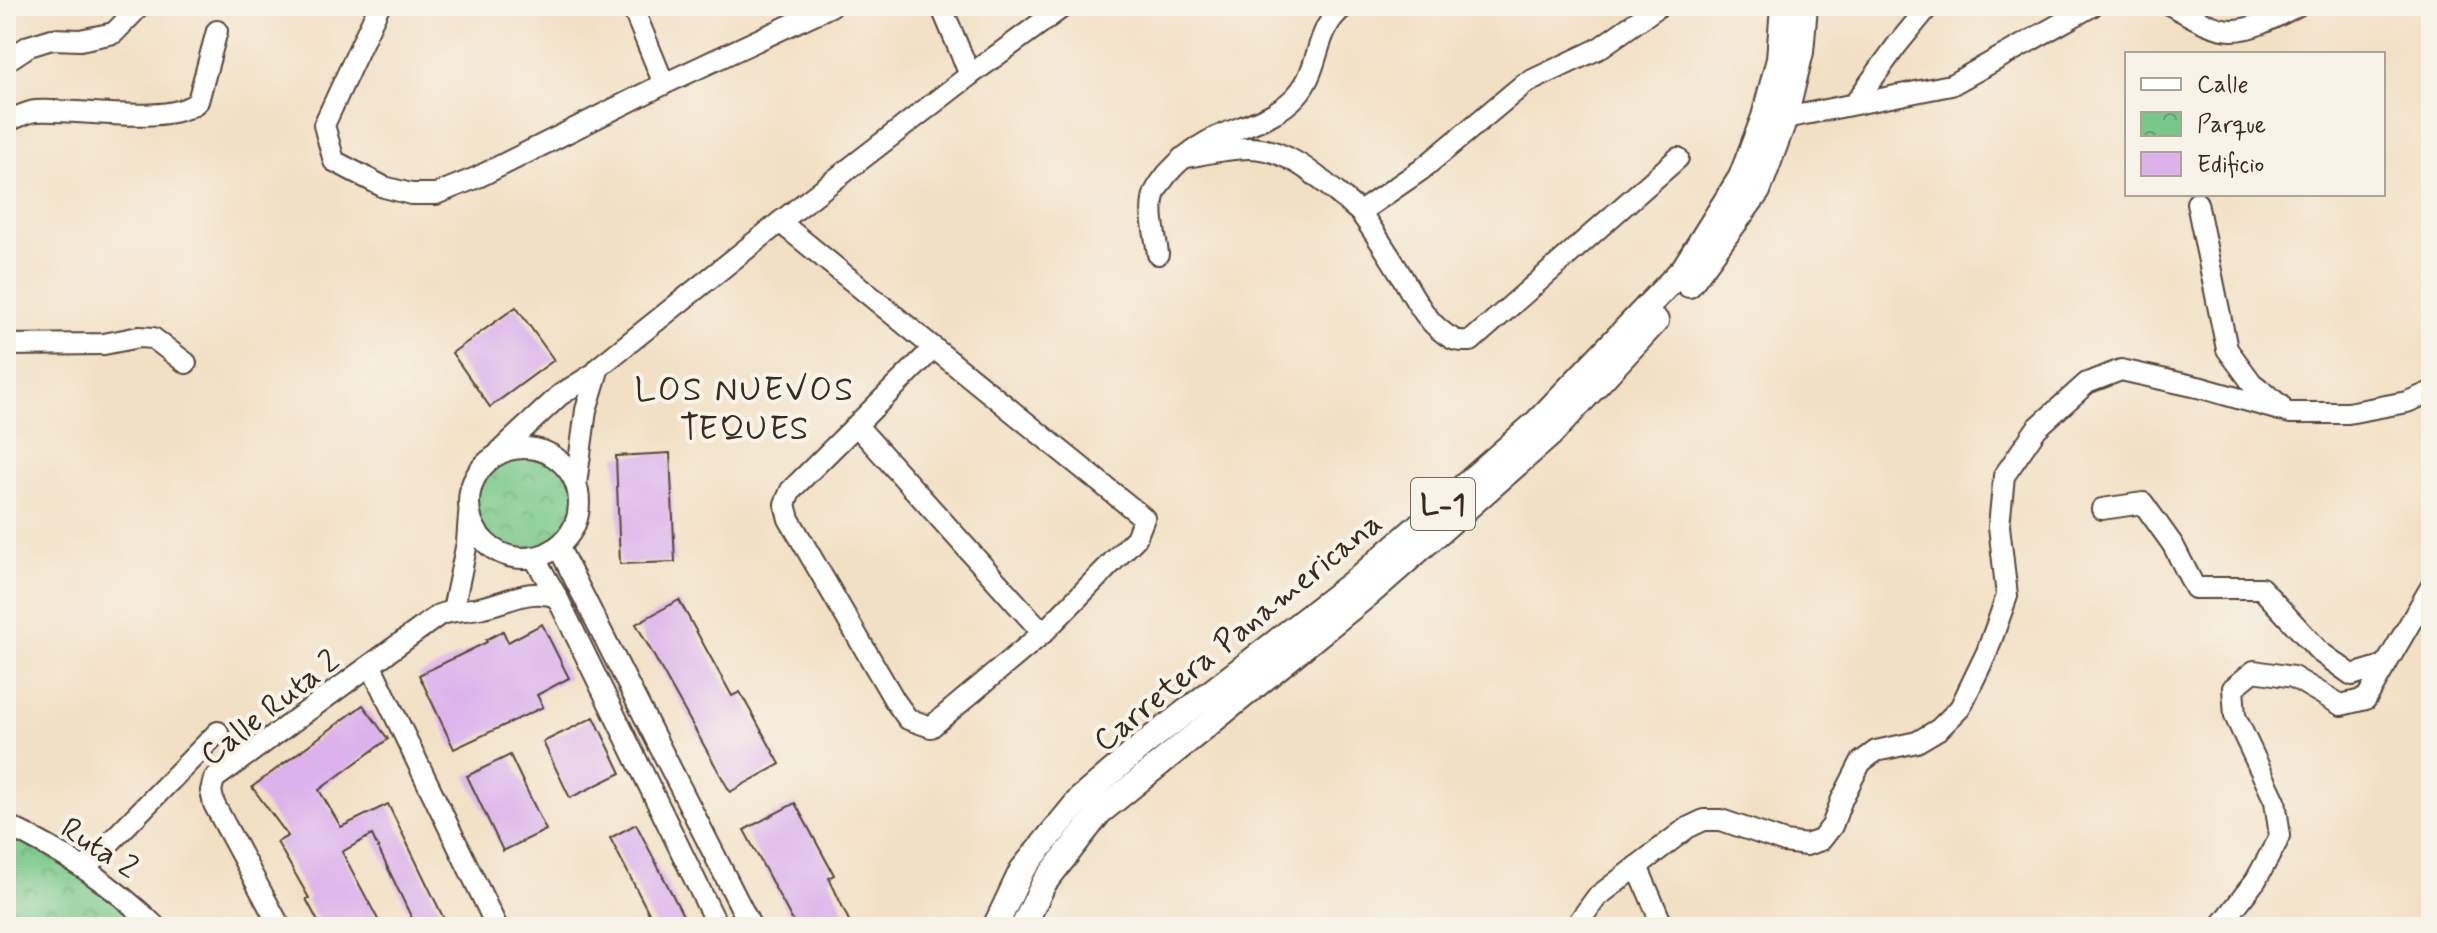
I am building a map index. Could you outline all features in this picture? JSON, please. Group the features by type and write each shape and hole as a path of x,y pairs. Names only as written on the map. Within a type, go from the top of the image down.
{"main road":[{"name":"Carretera Panamericana","path":"995,927 1022,870 1080,799 1144,744 1360,577 1537,422 1684,268 1741,177 1764,117 1779,59 1783,6"},
{"name":"Carretera Panamericana","path":"1023,927 1044,883 1099,813 1371,592 1550,435 1696,278 1758,191 1785,118 1801,52 1805,6"}],"street":[{"path":"6,61 29,46 52,39 80,40 114,33 140,6"},
{"path":"379,6 324,125 334,161 384,187 411,194 436,194 478,177 664,84 831,6"},
{"path":"632,6 664,84"},
{"path":"941,6 970,75"},
{"path":"576,484 586,410 599,367 780,222 1064,6"},
{"path":"1158,254 1152,216 1153,197 1162,180 1182,158 1208,141 1246,127 1287,105 1311,75 1322,33 1345,6"},
{"path":"1360,212 1421,170 1524,84 1598,49 1659,6"},
{"path":"1855,103 1929,6"},
{"path":"1785,118 1951,85 2092,6"},
{"path":"2172,6 2204,22 2232,31 2268,22 2297,6"},
{"path":"6,122 31,112 68,110 153,115 191,108 198,101 217,31"},
{"path":"1182,158 1250,148 1269,150 1292,159 1360,212 1398,269 1410,294 1428,317 1456,341 1471,341 1678,158"},
{"path":"2197,203 2227,349 2252,383 2290,413"},
{"path":"780,222 1144,518 1136,538 1043,633 931,727 908,719 789,519 785,504 791,490 934,348"},
{"path":"6,345 104,344 139,337 153,338 186,363"},
{"path":"1575,927 1597,897 1687,828 1704,820 1721,820 1785,842 1806,845 1821,840 1832,826 1861,762 1876,751 1917,742 1939,729 1960,708 1987,652 2007,596 1999,526 2004,476 2037,428 2087,383 2121,370 2202,388 2290,413 2348,413 2407,402 2431,392"},
{"path":"557,597 547,593 517,596 478,609 446,612 467,543 470,496 475,479 484,465 560,395 595,373"},
{"path":"857,426 1043,633"},
{"path":"470,496 470,513 476,529 486,543 501,553 534,557 558,546 570,532 577,516 579,498 569,471 549,453 525,448 495,457"},
{"path":"2102,509 2143,503 2173,545 2195,588 2261,588 2320,652 2352,675 2386,665"},
{"path":"558,546 751,927"},
{"path":"534,557 557,597 718,927"},
{"path":"2220,927 2256,880 2280,836 2275,801 2235,716 2233,688 2254,671 2293,677 2341,705 2366,699 2431,587"},
{"name":"Calle Ruta 2","path":"280,927 214,804 211,791 214,779 446,612"},
{"name":"Calle Ruta 2","path":"371,666 497,927"},
{"path":"85,868 218,732"},
{"name":"Ruta 2","path":"6,825 85,868 124,895 156,927"},
{"path":"1637,866 1663,927"}],"green space":[{"path":"514,449 530,450 557,460 574,481 578,495 577,509 569,530 534,557 507,551 492,543 480,530 473,514 472,487 478,473 492,460"},
{"path":"6,833 103,885 154,927 6,927"}],"building":[{"path":"516,307 554,360 490,407 452,353"},
{"path":"670,453 675,562 620,564 616,456"},
{"path":"679,600 732,696 740,692 780,764 730,792 636,624"},
{"path":"542,624 569,678 537,695 543,707 454,749 419,675 503,631 508,642"},
{"path":"363,705 388,739 319,790 341,827 388,804 445,921 432,927 416,927 372,835 342,852 382,927 321,927 306,899 309,898 277,842 288,836 252,787"},
{"path":"594,717 621,773 570,798 543,742"},
{"path":"510,755 546,830 503,851 467,776"},
{"path":"795,803 834,875 829,878 852,927 796,927 744,830"},
{"path":"636,824 689,927 656,927 610,838"}],"district":[{"name":"LOS NUEVOS TEQUES","path":"745,408"}]}
